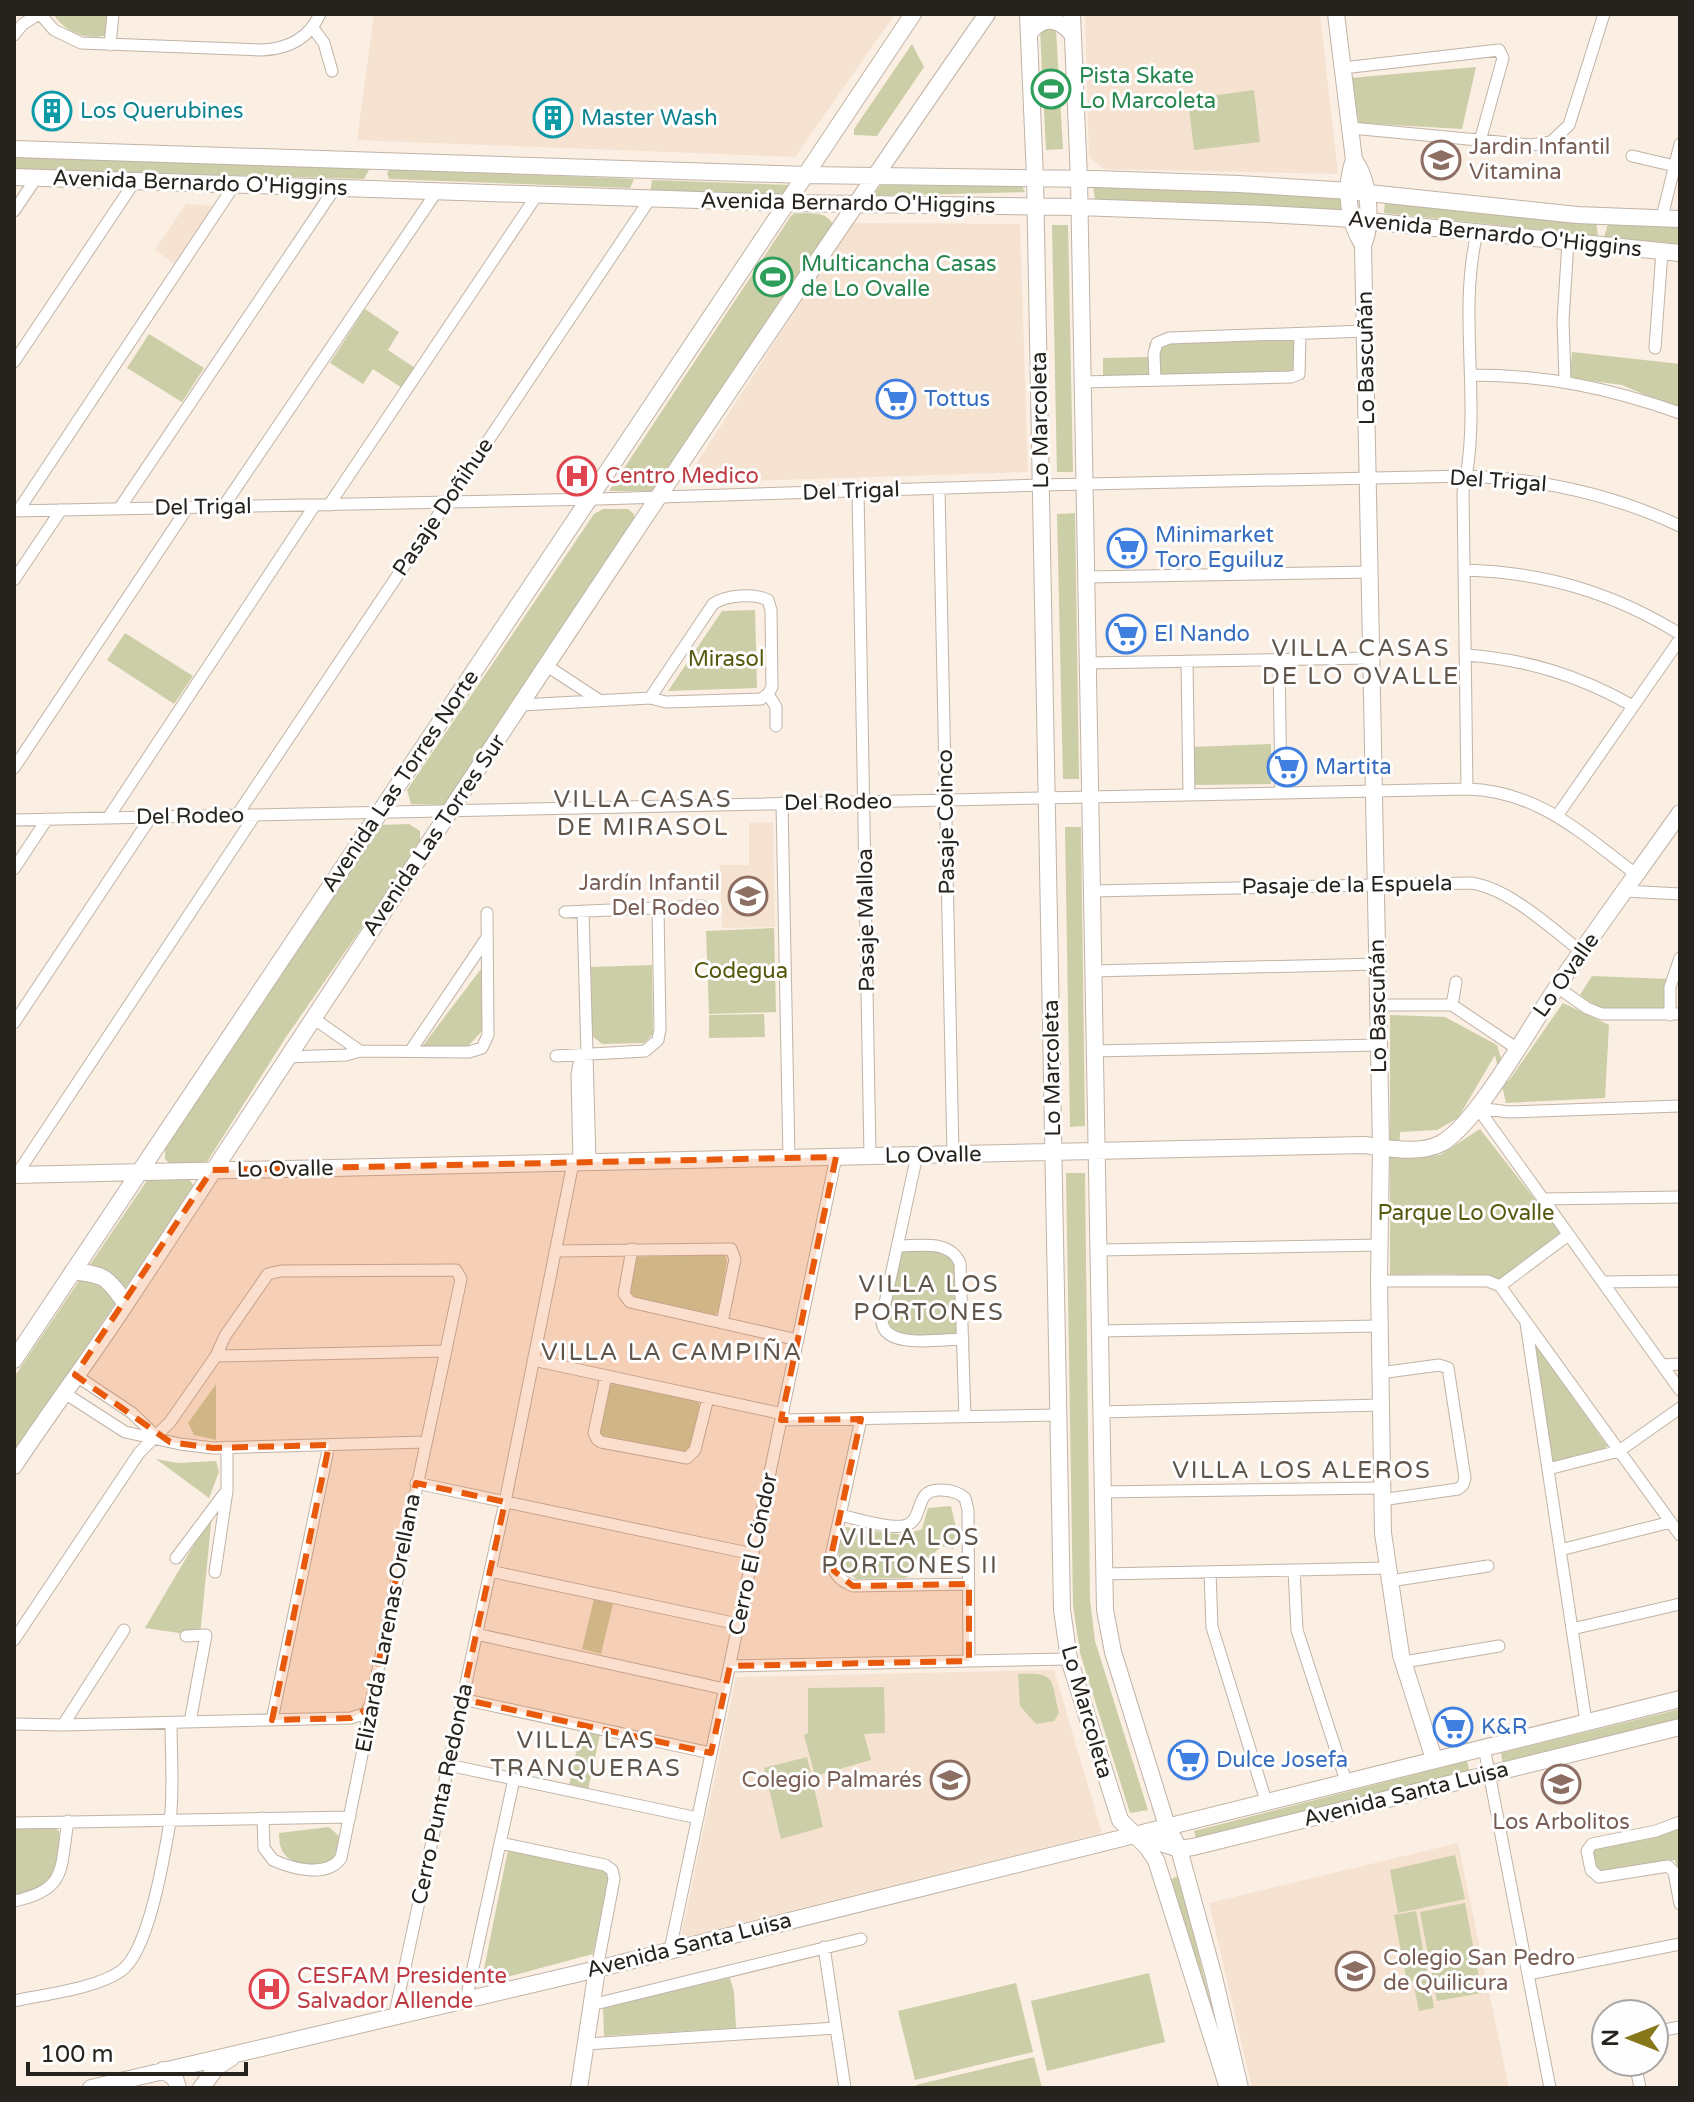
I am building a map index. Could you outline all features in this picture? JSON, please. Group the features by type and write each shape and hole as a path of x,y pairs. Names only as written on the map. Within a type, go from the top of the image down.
{"main road":[{"name":"Avenida Las Torres Norte","path":"14,1360 913,14"},
{"name":"Avenida Las Torres Sur","path":"14,1466 126,1304 450,810 987,14"},
{"name":"Lo Marcoleta","path":"1072,14 1079,179 1103,1574 1109,1639 1167,1826 1179,1849 1240,2088"},
{"name":"Lo Bascuñán","path":"1336,14 1354,160 1364,176 1358,192 1363,245 1375,791 1381,1147 1381,1494 1389,1574 1404,1662 1434,1759"},
{"name":"Lo Marcoleta","path":"1027,15 1036,207 1062,1610 1069,1659 1120,1820 1156,1860 1228,2088"},
{"path":"1029,34 1041,22 1055,21 1063,24 1072,34"},
{"name":"Avenida Bernardo O'Higgins","path":"14,149 875,177 1226,183 1358,192 1577,215 1680,219"},
{"path":"386,161 382,175 386,189"},
{"path":"543,195 553,182 549,167"},
{"name":"Avenida Bernardo O'Higgins","path":"14,177 856,205 1079,207 1359,220 1680,253"},
{"name":"Lo Ovalle","path":"15,1176 1096,1150 1364,1145 1413,1149 1436,1145 1457,1131 1477,1107 1680,813"},
{"path":"73,1271 101,1275 113,1284 126,1304"},
{"name":"Avenida Santa Luisa","path":"91,2088 597,1969 1680,1699"},
{"name":"Avenida Santa Luisa","path":"1179,1849 1680,1727"},
{"path":"1134,1834 1179,1849"},
{"path":"579,2088 597,1969"},
{"name":"Avenida Santa Luisa","path":"201,2088 221,2063 243,2053"},
{"path":"163,2070 175,2078 178,2088"}],"street":[{"path":"14,35 23,24 40,14 54,30 71,41 110,45 270,49 296,41 313,28 320,14"},
{"path":"110,45 113,14"},
{"path":"1351,128 1538,146 1558,138 1569,125 1604,14"},
{"path":"313,28 324,43 332,71"},
{"path":"1343,68 1493,50 1501,53 1502,62 1480,141"},
{"path":"1662,217 1680,144"},
{"path":"1632,156 1675,166"},
{"path":"14,211 37,177"},
{"path":"14,362 135,181"},
{"path":"16,511 235,184"},
{"path":"119,509 335,188"},
{"path":"223,507 437,191"},
{"path":"329,505 543,195"},
{"name":"Pasaje Doñihue","path":"237,815 650,199"},
{"path":"1467,789 1463,492 1471,452 1471,264 1477,233"},
{"path":"1565,381 1563,301 1568,242"},
{"path":"1655,348 1662,251"},
{"path":"1155,380 1154,353 1157,343 1169,338 1365,331"},
{"path":"1082,382 1291,377 1299,374 1300,334"},
{"path":"1471,375 1565,381 1680,413"},
{"name":"Del Trigal","path":"16,511 589,500 1041,485 1467,476 1531,481 1580,490 1630,504 1680,526"},
{"name":"Pasaje Coinco","path":"939,489 953,1154"},
{"name":"Pasaje Malloa","path":"858,491 870,1156"},
{"path":"108,818 315,505"},
{"path":"14,768 188,507"},
{"path":"14,580 61,510"},
{"path":"1464,570 1534,575 1578,586 1626,604 1680,636 1557,816"},
{"path":"1086,577 1370,572"},
{"path":"521,705 650,698 666,702 757,699 768,694 772,683 771,605 763,597 729,597 713,604 650,698"},
{"path":"1465,655 1547,667 1587,682 1633,706"},
{"path":"1087,663 1372,658"},
{"path":"1279,660 1281,793"},
{"path":"1187,661 1189,795"},
{"path":"547,666 599,700"},
{"path":"768,694 776,707 776,726"},
{"name":"Del Rodeo","path":"14,820 1467,789 1517,796 1557,816 1637,875"},
{"path":"782,803 789,1158"},
{"path":"15,1176 255,815"},
{"path":"14,1023 151,817"},
{"path":"14,869 47,819"},
{"name":"Pasaje de la Espuela","path":"1091,891 1463,883 1487,886 1505,895 1582,952"},
{"path":"1625,891 1680,894"},
{"path":"565,912 702,906"},
{"path":"556,1056 645,1051 658,1040 658,908"},
{"name":"Cerro Punta Redonda","path":"394,2018 505,1502 555,1251 580,1162 588,1074 583,911"},
{"path":"287,1057 346,1055 360,1051 474,1051 485,1044 488,1035 487,913"},
{"path":"411,1050 486,939"},
{"path":"1557,987 1587,1008 1602,1014 1675,1014 1670,987 1680,958"},
{"path":"1093,971 1378,964"},
{"path":"1452,1005 1456,982"},
{"path":"1378,1005 1452,1005 1516,1048"},
{"path":"313,1018 360,1051"},
{"path":"1094,1051 1379,1045"},
{"path":"1477,1107 1509,1112 1680,1106"},
{"path":"1477,1107 1680,1390"},
{"path":"917,1155 882,1317 885,1331 898,1339 963,1339"},
{"name":"Cerro El Cóndor","path":"670,1950 836,1157"},
{"path":"1543,1199 1680,1197"},
{"path":"1500,1286 1568,1235"},
{"path":"1098,1250 1380,1245"},
{"path":"898,1246 942,1246 958,1258 962,1274 965,1417"},
{"path":"632,1249 624,1291 628,1300 798,1340"},
{"path":"555,1251 731,1249 735,1259 722,1323"},
{"name":"Elizarda Larenas Orellana","path":"216,1356 225,1336 268,1274 281,1271 449,1268 458,1272 461,1279 371,1703 366,1713 367,1730 341,1858 333,1867 323,1870 278,1863 269,1857 263,1843 263,1818"},
{"path":"1379,1281 1488,1281 1500,1286 1680,1535"},
{"path":"1603,1282 1680,1281"},
{"path":"1526,1320 1586,1722"},
{"path":"1099,1331 1379,1326"},
{"path":"14,1640 139,1453 157,1437 216,1356 445,1351"},
{"path":"533,1360 782,1417 861,1419 1058,1415"},
{"path":"1662,1365 1680,1364"},
{"path":"1102,1492 1381,1494 1458,1489 1465,1478 1448,1368 1439,1365 1380,1373"},
{"path":"75,1375 132,1413 157,1437"},
{"path":"606,1376 594,1433 601,1442 687,1458 695,1450 708,1398"},
{"path":"63,1392 125,1432 180,1444 227,1447 425,1442"},
{"path":"1100,1412 1380,1405"},
{"path":"1548,1469 1619,1451 1680,1408"},
{"path":"861,1419 831,1564 836,1575 856,1586 969,1584"},
{"path":"272,1720 329,1445"},
{"path":"215,1572 227,1491 227,1447"},
{"path":"416,1483 753,1554"},
{"path":"176,1558 227,1491"},
{"path":"840,1515 905,1526 914,1521 923,1499 930,1492 956,1492 965,1498 968,1510 969,1661"},
{"path":"1560,1550 1671,1522"},
{"path":"1103,1574 1294,1570 1389,1574 1488,1566"},
{"path":"1294,1570 1297,1630 1346,1781"},
{"path":"490,1571 738,1624"},
{"path":"1210,1572 1212,1627 1266,1801"},
{"path":"1572,1629 1680,1604"},
{"path":"63,1725 124,1630"},
{"path":"476,1634 725,1689"},
{"path":"186,1636 206,1635 190,1722"},
{"path":"1404,1662 1499,1646"},
{"path":"730,1666 1069,1659"},
{"path":"462,1699 711,1753"},
{"path":"14,1724 351,1718 366,1713"},
{"path":"14,2001 113,1976 129,1964 138,1952 146,1931 170,1820 171,1723"},
{"path":"1484,1747 1550,2088"},
{"path":"448,1765 698,1818"},
{"path":"466,2000 514,1779"},
{"path":"14,1823 350,1817"},
{"path":"14,1901 40,1895 52,1886 60,1871 68,1821"},
{"path":"1680,1822 1589,1847 1587,1853 1595,1876 1663,1865 1670,1867 1674,1872 1680,1904"},
{"path":"500,1843 605,1865 612,1870 614,1879 597,1969"},
{"path":"591,2005 861,1939"},
{"path":"1528,1974 1680,1944"},
{"path":"824,1947 845,2088"},
{"path":"586,2044 836,2028"}],"highlighted area":[{"path":"836,1157 781,1420 861,1419 832,1552 834,1571 853,1586 969,1584 969,1661 730,1666 711,1753 462,1699 505,1502 416,1483 369,1708 351,1718 272,1720 329,1445 213,1448 170,1442 75,1375 212,1170"}],"shaded area":[{"path":"374,14 895,14 795,157 357,140"},
{"path":"1085,14 1320,14 1338,174 1104,169 1089,157"},
{"path":"186,204 213,206 174,264 155,250"},
{"path":"851,223 1020,224 1028,472 684,483"},
{"name":"Jardín Infantil Del Rodeo","path":"773,822 775,927 722,928 720,865 749,865 749,823"},
{"name":"Colegio Palmarés","path":"1054,1670 1102,1833 680,1941 736,1677"},
{"name":"Colegio San Pedro de Quilicura","path":"1458,1843 1509,2088 1252,2088 1209,1903"}],"green space":[{"path":"53,14 110,14 107,35 91,37 76,34 63,26"},
{"name":"Pista Skate Lo Marcoleta","path":"1043,26 1056,30 1063,149 1046,150 1040,30"},
{"path":"912,44 924,67 877,136 854,135 854,129"},
{"path":"1476,67 1462,129 1359,123 1350,78"},
{"path":"1254,90 1260,142 1194,150 1188,99"},
{"path":"14,156 370,168 364,179 14,169"},
{"path":"390,169 634,179 630,188 389,179 387,173"},
{"path":"652,180 790,185 781,197 650,194"},
{"path":"881,185 1022,186 1025,192 872,196"},
{"path":"1093,186 1343,196 1347,210 1095,200"},
{"path":"1385,201 1596,221 1598,236 1384,213"},
{"path":"795,213 823,215 834,227 656,491 609,491 791,216"},
{"path":"1608,224 1680,226 1680,244 1604,237"},
{"path":"1052,225 1068,225 1073,472 1057,472"},
{"path":"365,309 399,332 388,350 415,368 402,388 373,369 363,384 330,363"},
{"path":"149,334 204,368 182,402 127,368"},
{"path":"1295,340 1296,374 1103,378 1103,358 1149,357 1149,343"},
{"path":"1572,352 1680,364 1680,410 1622,385 1570,378"},
{"path":"603,509 628,509 634,514 634,521 446,805 411,804 407,790 594,514"},
{"path":"1075,513 1079,779 1063,779 1057,514"},
{"name":"Mirasol","path":"755,610 757,688 668,691 722,611"},
{"path":"125,633 193,676 174,704 107,660"},
{"path":"1271,744 1271,784 1192,785 1190,747"},
{"path":"409,824 420,831 420,844 286,1037 205,1165 169,1163 165,1159 165,1147 379,825"},
{"path":"1065,827 1081,827 1085,1126 1070,1127"},
{"name":"Codegua","path":"774,928 776,1012 709,1014 706,931"},
{"path":"652,965 653,1034 644,1043 602,1044 592,1036 591,967"},
{"path":"481,969 484,1029 468,1046 421,1048"},
{"path":"1592,976 1668,979 1664,1010 1620,1011 1600,1007 1580,995"},
{"name":"Parque Lo Ovalle","path":"1563,1003 1609,1025 1605,1098 1506,1103 1495,1055 1458,1118 1437,1130 1400,1132 1399,1158 1440,1155 1480,1129 1561,1233 1500,1279 1451,1274 1390,1275 1390,1015 1445,1017 1497,1045 1508,1082"},
{"path":"764,1014 765,1037 709,1038 709,1015"},
{"path":"1066,1173 1085,1173 1090,1600 1095,1641 1148,1810 1130,1813 1080,1653 1073,1605"},
{"path":"148,1179 189,1179 194,1186 14,1454 14,1377"},
{"path":"900,1250 940,1250 956,1261 956,1335 902,1337 897,1336 885,1322"},
{"path":"725,1255 727,1261 719,1311 715,1315 629,1297 637,1257"},
{"path":"1535,1344 1608,1447 1550,1464"},
{"path":"616,1383 698,1401 700,1407 691,1449 684,1454 601,1435 608,1386"},
{"path":"216,1384 216,1440 194,1435 188,1423"},
{"path":"156,1459 178,1463 216,1461 219,1472 209,1498"},
{"path":"951,1506 959,1541 953,1549 942,1546 906,1578 856,1579 840,1561 839,1550 845,1527 904,1535 922,1529 928,1508"},
{"path":"212,1514 200,1636 145,1628"},
{"path":"594,1599 613,1604 601,1654 582,1649"},
{"path":"1018,1674 1046,1676 1050,1680 1059,1713 1054,1721 1036,1724 1020,1706"},
{"path":"884,1687 885,1733 864,1734 871,1760 815,1776 804,1735 808,1733 808,1688"},
{"path":"1680,1709 1680,1722 1503,1765 1501,1753"},
{"path":"581,1729 600,1734 588,1790 569,1786"},
{"path":"807,1757 823,1827 781,1839 764,1768"},
{"path":"1467,1761 1470,1773 1197,1842 1194,1831"},
{"path":"1680,1826 1680,1882 1675,1860 1595,1873 1592,1849"},
{"path":"329,1827 340,1837 333,1861 324,1867 292,1860 282,1851 279,1833"},
{"path":"14,1828 55,1828 59,1831 59,1845 46,1886 14,1897"},
{"path":"508,1850 601,1868 609,1874 608,1885 593,1954 481,1984"},
{"path":"1455,1855 1465,1899 1398,1913 1390,1870"},
{"path":"1178,1876 1184,1897 1223,2051 1169,1880"},
{"path":"1465,1903 1482,1993 1437,2001 1420,1912"},
{"path":"1416,1911 1434,2008 1419,2011 1413,1981 1407,1982 1394,1915"},
{"path":"1149,1973 1165,2042 1047,2071 1031,2001"},
{"path":"730,1978 736,2028 604,2036 603,2008"},
{"path":"1016,1983 1033,2052 915,2080 898,2011"},
{"path":"1034,2057 1042,2088 917,2088 916,2085"}],"place":[{"name":"Pista Skate Lo Marcoleta","path":"1051,89"},
{"name":"Los Querubines","path":"52,111"},
{"name":"Master Wash","path":"553,118"},
{"name":"Jardin Infantil Vitamina","path":"1441,160"},
{"name":"Multicancha Casas de Lo Ovalle","path":"773,277"},
{"name":"Tottus","path":"896,399"},
{"name":"Centro Medico","path":"577,476"},
{"name":"Minimarket Toro Eguiluz","path":"1127,548"},
{"name":"El Nando","path":"1126,634"},
{"name":"Martita","path":"1287,767"},
{"name":"Jardín Infantil Del Rodeo","path":"748,896"},
{"name":"K&R","path":"1453,1727"},
{"name":"Dulce Josefa","path":"1188,1760"},
{"name":"Colegio Palmarés","path":"950,1780"},
{"name":"Los Arbolitos","path":"1561,1784"},
{"name":"Colegio San Pedro de Quilicura","path":"1355,1971"},
{"name":"CESFAM Presidente Salvador Allende","path":"269,1989"}],"district":[{"name":"VILLA CASAS DE LO OVALLE","path":"1361,662"},
{"name":"VILLA CASAS DE MIRASOL","path":"643,813"},
{"name":"VILLA LOS PORTONES","path":"929,1298"},
{"name":"VILLA LA CAMPIÑA","path":"672,1352"},
{"name":"VILLA LOS ALEROS","path":"1302,1470"},
{"name":"VILLA LOS PORTONES II","path":"910,1551"},
{"name":"VILLA LAS TRANQUERAS","path":"586,1754"}]}
